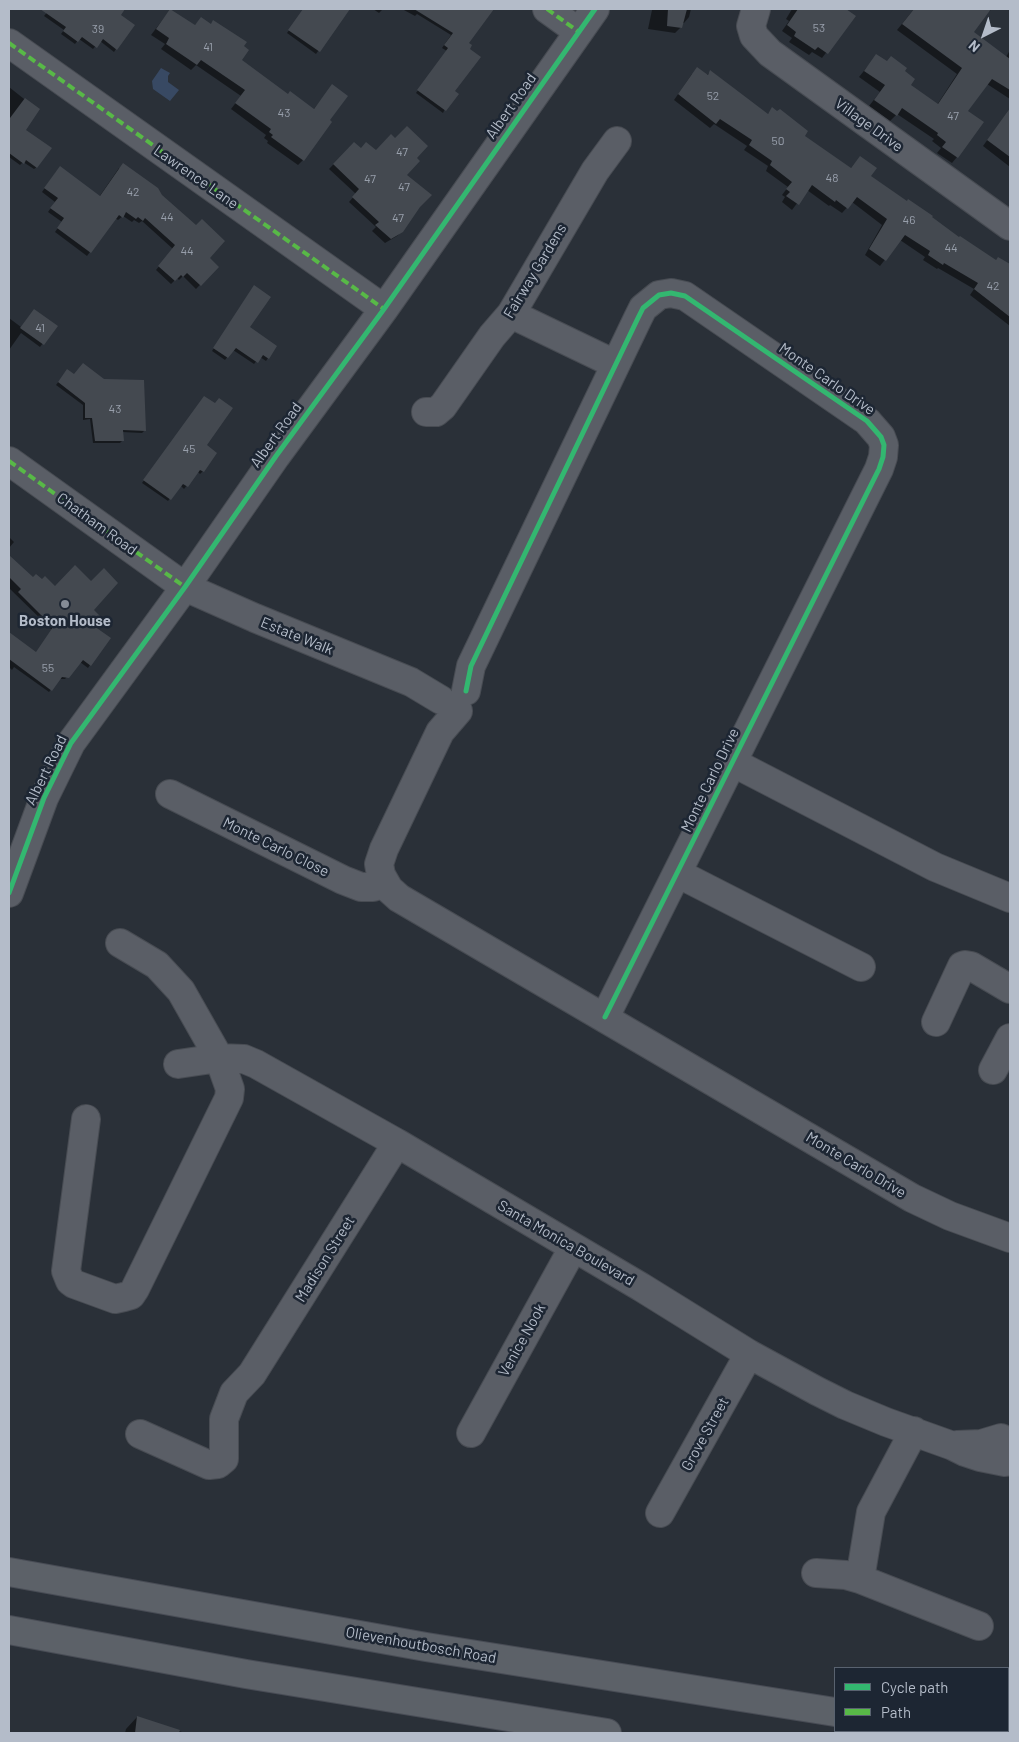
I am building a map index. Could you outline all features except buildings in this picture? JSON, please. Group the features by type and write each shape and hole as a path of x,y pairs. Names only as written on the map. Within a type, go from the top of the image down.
{"main road":[{"name":"Olievenhoutbosch Road","path":"9,1572 426,1647 834,1712"},
{"path":"9,1630 400,1700 607,1733"},
{"path":"9,1646 176,1661"}],"street":[{"path":"547,9 579,32"},
{"name":"Albert Road","path":"9,893 44,798 71,743 185,587 276,456 384,309 595,9"},
{"name":"Village Drive","path":"756,9 751,26 754,36 770,54 1010,226"},
{"name":"Lawrence Lane","path":"9,43 384,309"},
{"name":"Fairway Gardens","path":"426,412 436,412 443,406 492,336 511,314 595,171 617,141"},
{"name":"Monte Carlo Drive","path":"606,1017 879,469 883,457 884,445 876,431 867,422 685,296 677,293 659,295 643,308 615,364 454,692 440,732 384,849 379,864 385,884 399,898 606,1017 912,1198 950,1216 1010,1238"},
{"path":"511,314 615,364"},
{"name":"Chatham Road","path":"9,461 185,587"},
{"name":"Estate Walk","path":"185,587 254,618 411,682 427,682 454,692"},
{"path":"732,762 935,867 1010,898"},
{"name":"Monte Carlo Close","path":"170,794 343,880 361,887 373,888 385,884"},
{"path":"677,873 861,967"},
{"path":"86,1119 66,1271 70,1281 74,1284 115,1299 131,1295 135,1289 229,1098 230,1088 219,1058 181,991 157,965 120,943"},
{"path":"936,1022 964,964 971,966 1010,989"},
{"path":"993,1070 1010,1038"},
{"name":"Santa Monica Boulevard","path":"178,1064 219,1058 244,1059 256,1064 397,1144 749,1354 845,1405 954,1446 1007,1443"},
{"name":"Madison Street","path":"140,1434 209,1465 218,1464 224,1459 224,1419 234,1393 252,1374 397,1144"},
{"name":"Venice Nook","path":"471,1433 573,1248"},
{"name":"Grove Street","path":"660,1513 749,1354"},
{"path":"860,1578 871,1512 914,1431"},
{"path":"816,1573 860,1578 979,1626"}],"water":[{"path":"161,68 170,73 168,82 179,90 170,101 153,89 152,81"}],"marked path":[{"path":"547,9 579,32"},
{"path":"9,43 384,309"},
{"path":"9,461 185,587"}],"cycle path":[{"path":"9,893 44,798 71,743 185,587 276,456 384,309 595,9"},
{"path":"466,691 471,666 638,318 643,308 659,295 671,293 685,296 867,421 881,437 884,445 879,469 605,1017"}],"place":[{"name":"Boston House","path":"65,604"}]}
